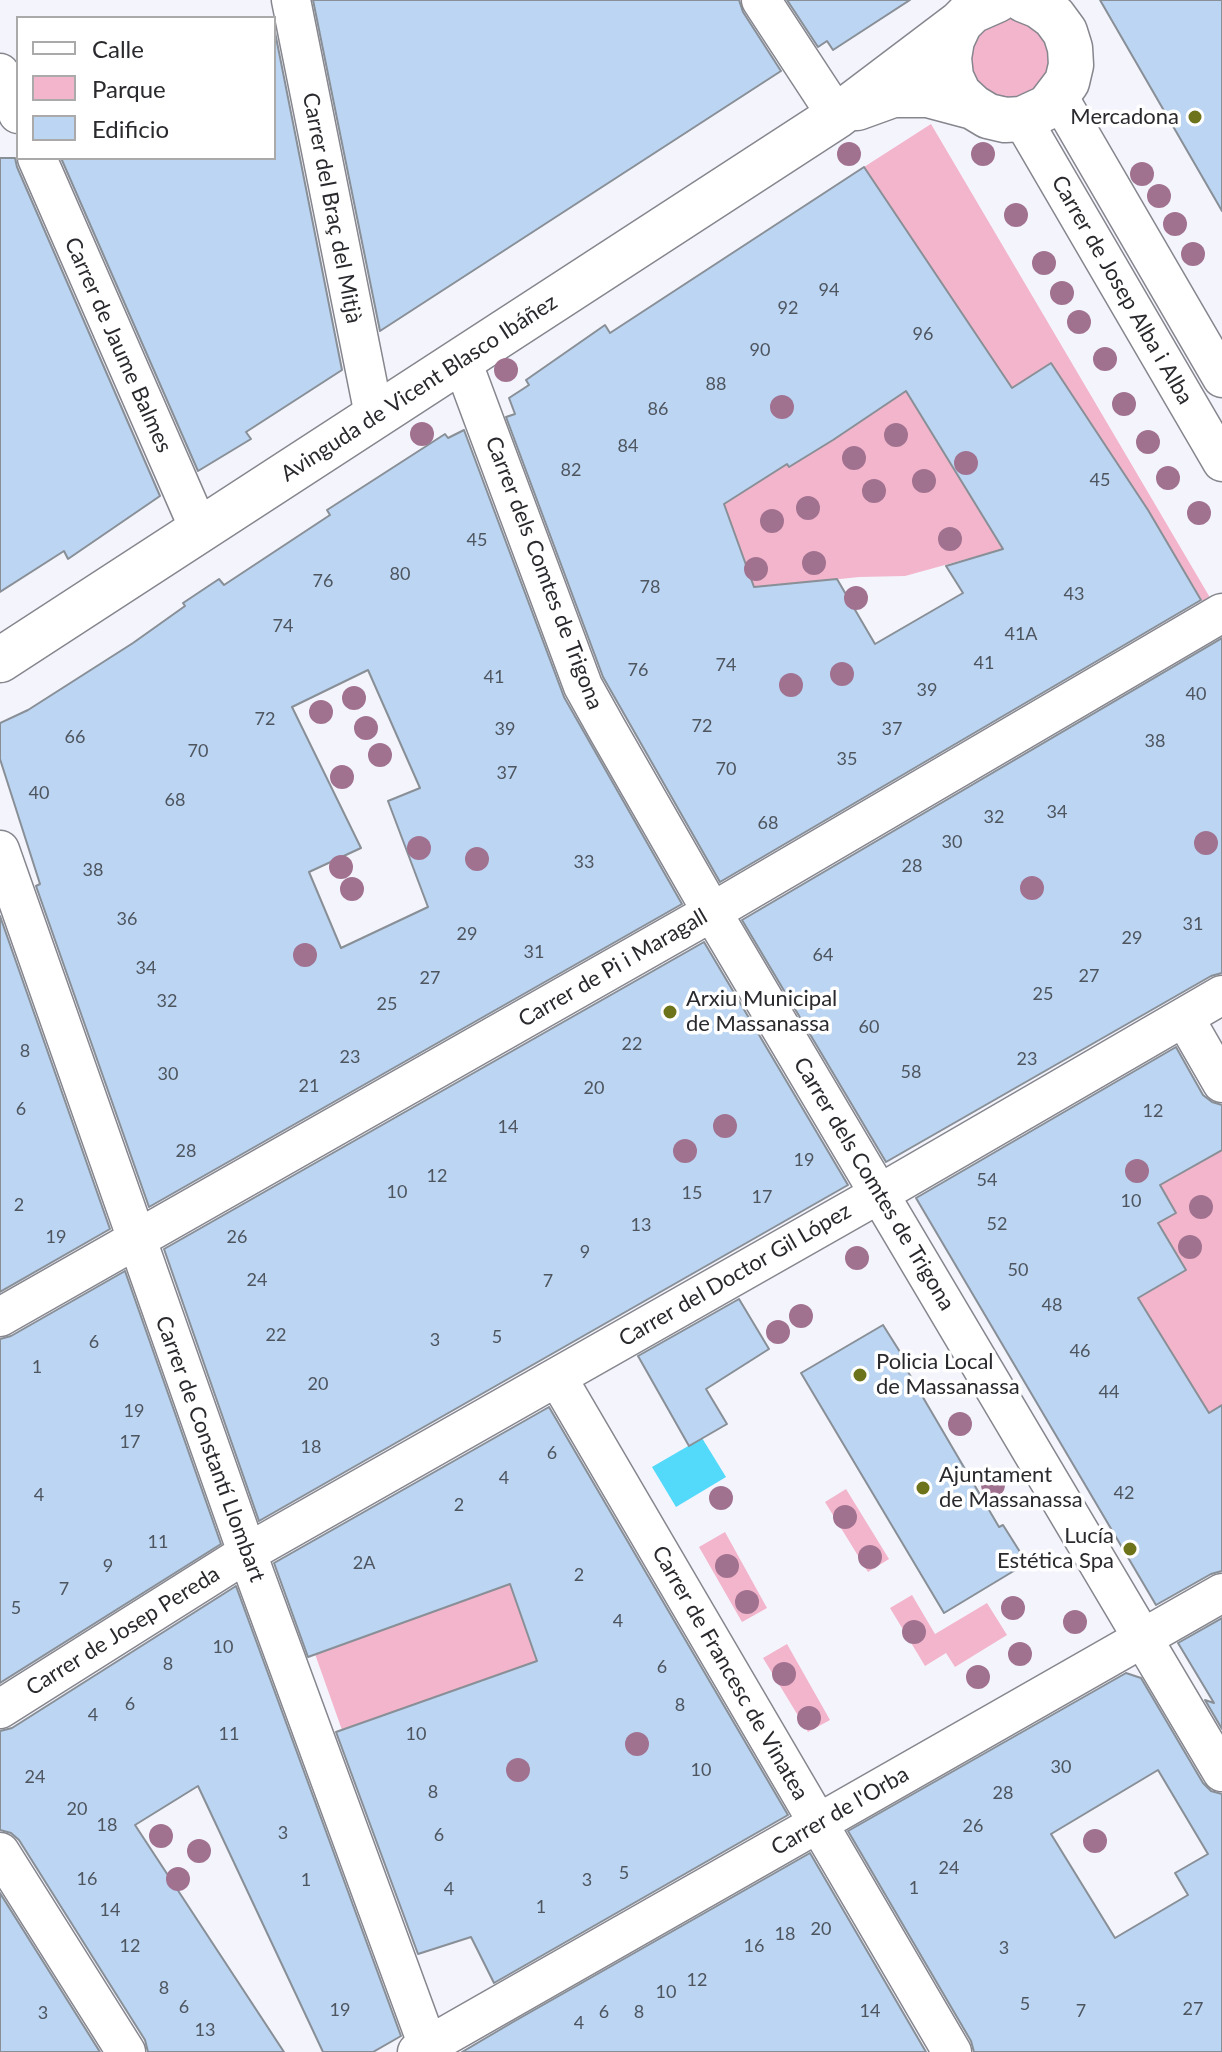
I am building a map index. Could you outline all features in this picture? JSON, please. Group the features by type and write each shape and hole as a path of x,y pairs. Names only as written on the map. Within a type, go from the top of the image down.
{"street":[{"name":"Carrer del Braç del Mitjà","path":"291,0 374,415"},
{"path":"761,0 837,116"},
{"name":"Avinguda de Vicent Blasco Ibáñez","path":"0,660 837,116 992,5"},
{"path":"992,5 1069,16 1071,65 1067,82 1040,108 1005,120 988,116 959,94 951,77 949,58 952,40 992,5"},
{"path":"0,73 16,109"},
{"name":"Avinguda de Vicent Blasco Ibáñez","path":"837,116 893,95 928,95 973,107"},
{"name":"Carrer de Josep Alba i Alba","path":"1040,108 1222,378"},
{"name":"Carrer de Josep Alba i Alba","path":"1040,108 1222,462"},
{"name":"Carrer de Jaume Balmes","path":"38,160 200,531"},
{"name":"Carrer dels Comtes de Trigona","path":"462,361 583,686 712,912 1222,1772"},
{"name":"Carrer de Pi i Maragall","path":"0,1317 712,912 1222,613"},
{"name":"Carrer de Constantí Llombart","path":"0,850 247,1553 443,2045"},
{"name":"Carrer del Doctor Gil López","path":"247,1553 1222,995"},
{"path":"1184,1017 1222,1083"},
{"name":"Carrer de Francesc de Vinatea","path":"557,1377 952,2052"},
{"name":"Carrer de Josep Pereda","path":"0,1709 247,1553"},
{"name":"Carrer de l'Orba","path":"443,2045 818,1823 1222,1593"},
{"path":"0,1852 126,2052"}],"green space":[{"path":"1010,19 1025,22 1038,31 1047,44 1050,59 1047,74 1038,87 1025,96 1010,99 995,96 982,87 973,74 970,59 973,44 982,31 995,22"},
{"path":"931,124 1212,601 1205,605 1148,510 1051,364 1012,388 864,167"},
{"path":"906,391 1003,549 905,576 859,577 745,589 746,565 729,518 711,501 743,492"},
{"path":"1142,1133 1169,1180 1222,1150 1222,1405 1208,1413 1137,1299 1185,1270 1158,1223 1176,1213 1153,1172"},
{"path":"846,1489 889,1559 868,1572 825,1502"},
{"path":"725,1532 767,1608 742,1622 699,1547"},
{"path":"510,1584 537,1661 342,1730 315,1654"},
{"path":"912,1595 935,1634 987,1603 1007,1635 955,1667 946,1653 925,1666 890,1608"},
{"path":"787,1644 830,1720 808,1732 763,1658"}],"water":[{"path":"702,1438 726,1477 676,1507 652,1467"}],"building":[{"path":"313,0 739,0 743,12 781,71 380,331"},
{"path":"787,0 910,0 833,50 827,41 818,47"},
{"name":"Mercadona","path":"1100,0 1222,0 1222,211"},
{"path":"276,37 342,370 246,432 251,439 198,471 62,160 276,160"},
{"path":"0,158 15,158 160,496 68,559 64,551 0,592"},
{"path":"864,167 1012,388 1051,363 1148,510 1201,600 720,882 603,677 506,417 515,414 509,398 529,385 526,380 605,325 610,333","holes":["906,391 1003,549 946,566 963,593 875,644 837,579 754,587 724,504 787,464 789,467 833,440"]},
{"path":"464,430 564,697 682,904 149,1207 36,886 40,884 0,759 0,723 28,710 133,643 219,579 224,585 330,515 327,510 445,434 448,438","holes":["368,670 420,788 388,801 428,907 341,948 309,872 361,848 292,707"]},
{"path":"1222,638 1222,973 1211,976 886,1162 742,920"},
{"path":"0,916 110,1229 0,1292"},
{"path":"704,942 848,1185 259,1521 164,1249"},
{"path":"1176,1047 1203,1095 1222,1105 1222,1150 1160,1185 1176,1213 1158,1223 1186,1270 1138,1298 1209,1413 1222,1405 1222,1571 1156,1605 916,1198"},
{"path":"125,1271 221,1544 0,1683 0,1339 11,1336"},
{"path":"739,1299 769,1349 706,1389 727,1424 689,1446 638,1356"},
{"name":"Ajuntament de Massanassa","path":"883,1325 999,1527 1003,1525 1027,1563 944,1613 801,1373"},
{"path":"549,1407 788,1815 494,1983 471,1937 418,1954 336,1732 537,1661 510,1584 308,1657 274,1563"},
{"path":"236,1586 401,2036 373,2052 323,2052 198,1786 135,1825 284,2052 148,2052 145,2040 19,1840 11,1833 0,1830 0,1731 12,1728"},
{"path":"1222,1618 1222,1729 1205,1700 1214,1703 1178,1643"},
{"path":"1126,1673 1141,1678 1203,1783 1211,1791 1222,1794 1222,2052 974,2052 971,2041 848,1831","holes":["1158,1770 1208,1854 1175,1873 1188,1895 1115,1938 1051,1834"]},
{"path":"810,1853 926,2052 462,2052 513,2022"},
{"path":"0,1893 100,2052 0,2052"}],"place":[{"name":"Mercadona","path":"1195,117"},
{"name":"Arxiu Municipal de Massanassa","path":"670,1012"},
{"name":"Policia Local de Massanassa","path":"860,1375"},
{"name":"Ajuntament de Massanassa","path":"923,1488"},
{"name":"Lucía Estética Spa","path":"1130,1549"}]}
